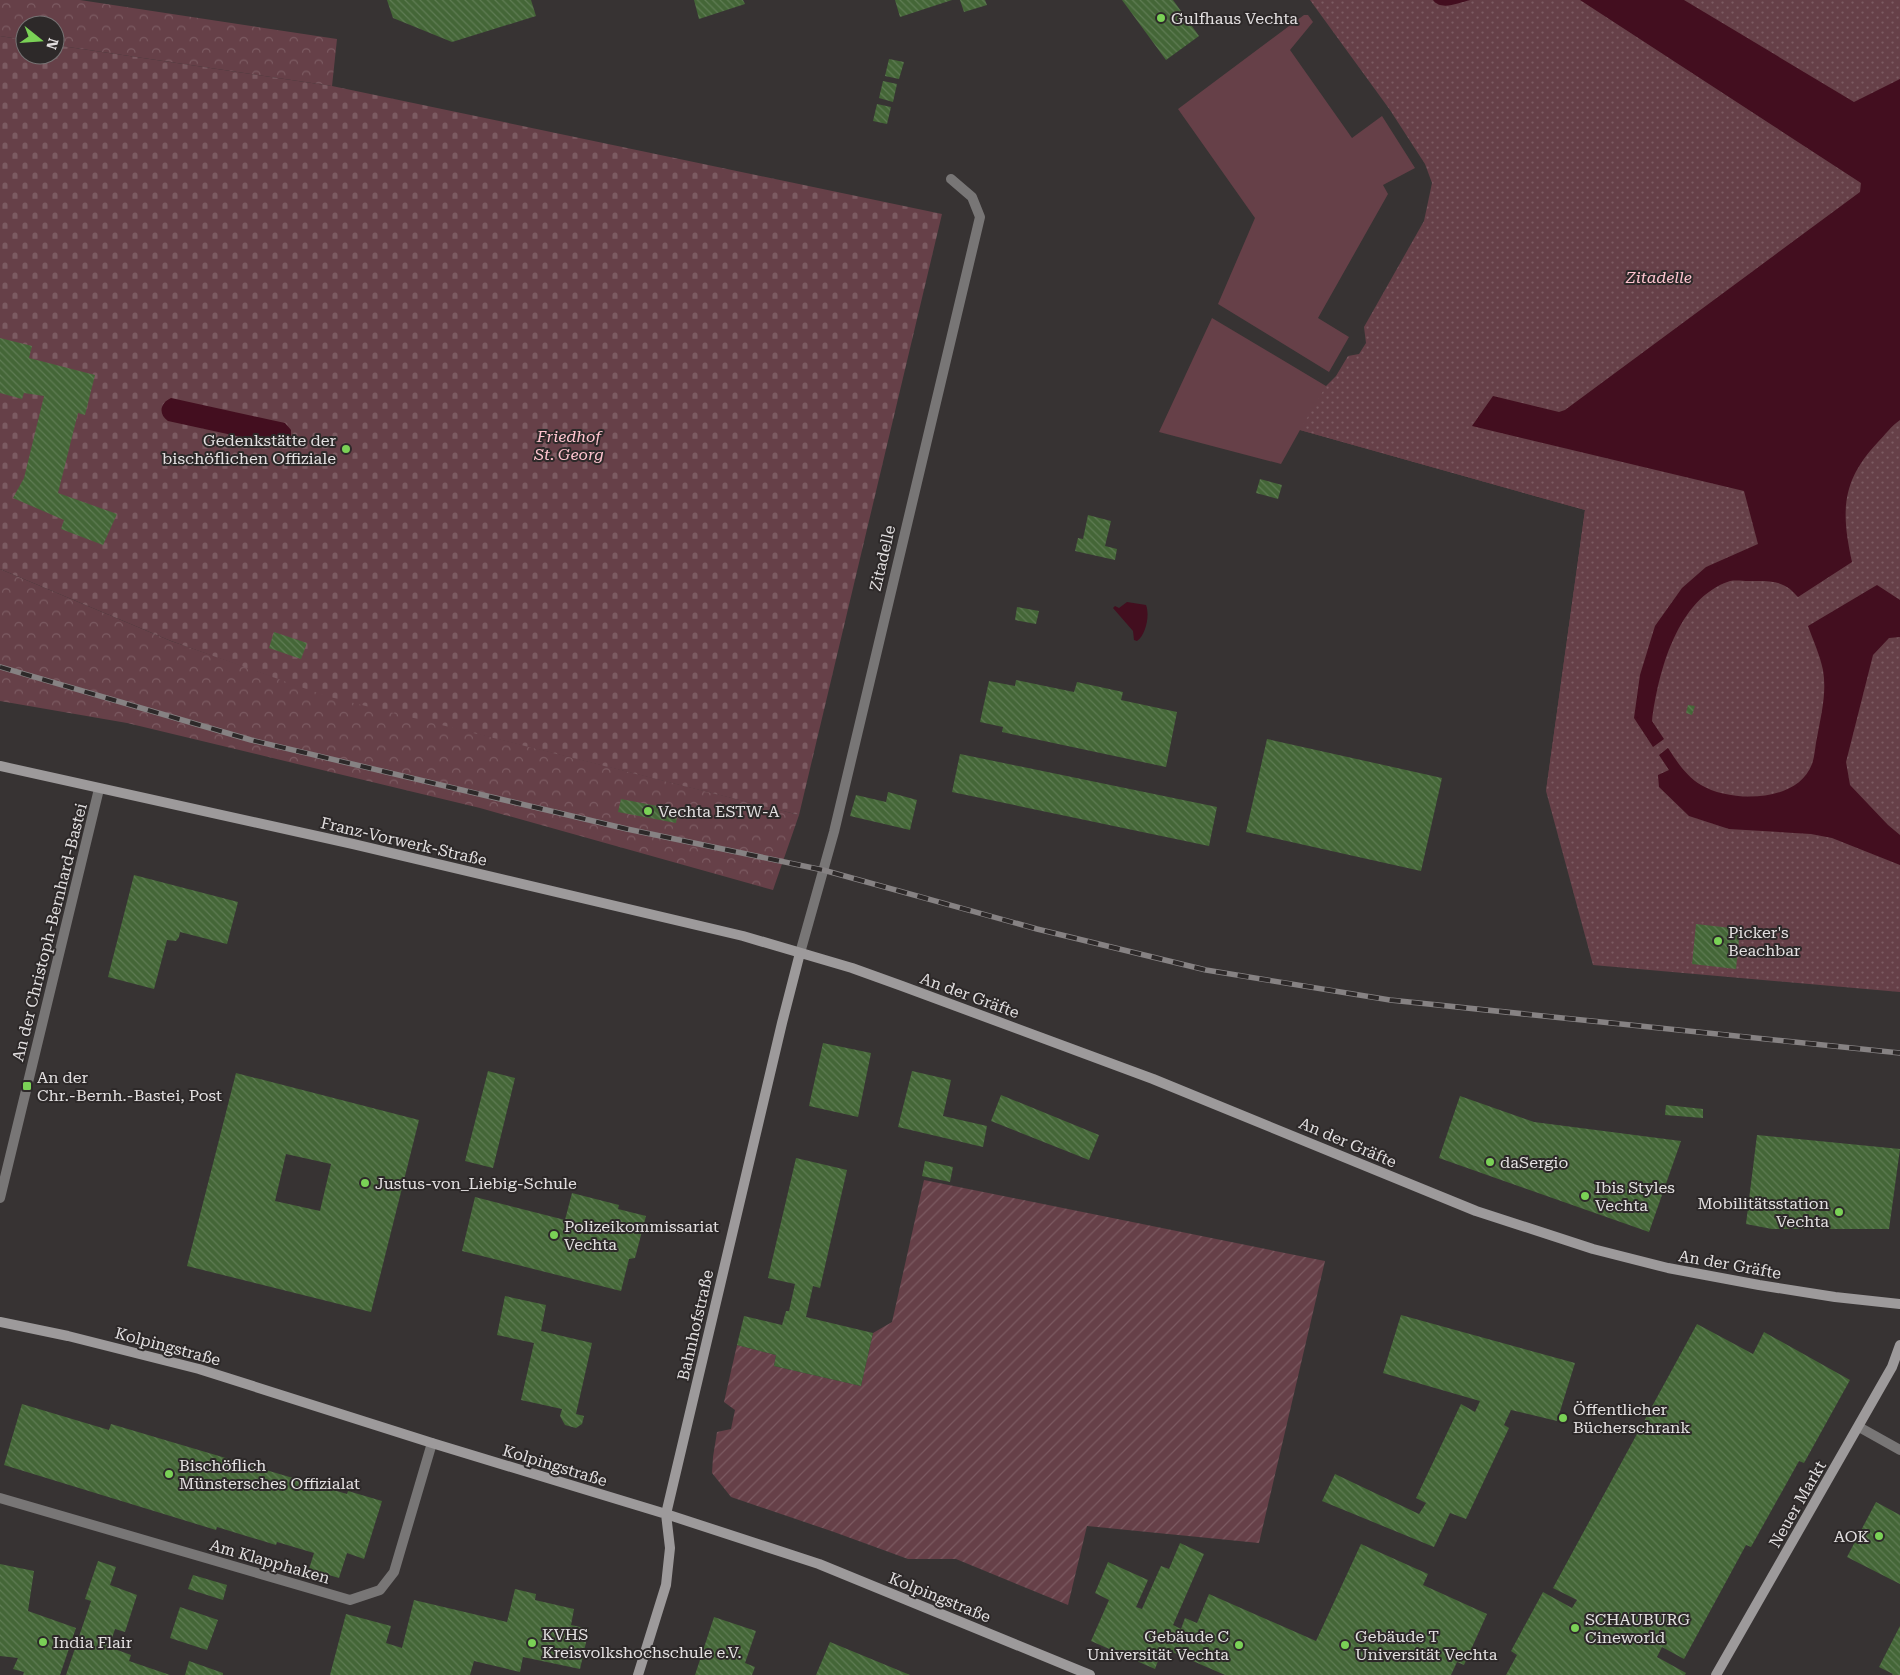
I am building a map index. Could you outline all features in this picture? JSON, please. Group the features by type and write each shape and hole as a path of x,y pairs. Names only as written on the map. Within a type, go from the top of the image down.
{"street":[{"name":"Zitadelle","path":"800,953 834,832 980,217 972,197 951,179"},
{"name":"Franz-Vorwerk-Straße","path":"0,766 353,844 683,921 800,953"},
{"name":"An der Christoph-Bernhard-Bastei","path":"0,1198 99,789"},
{"name":"An der Gräfte","path":"800,953 902,986 1144,1076 1476,1210 1593,1249 1668,1268 1759,1285 1835,1297 1900,1304"},
{"name":"Bahnhofstraße","path":"638,1675 666,1585 670,1548 666,1514 800,953"},
{"name":"Kolpingstraße","path":"0,1322 68,1336 200,1369 432,1444 666,1514 819,1564 1090,1675"},
{"name":"Neuer Markt","path":"1716,1675 1859,1427 1892,1367 1900,1345"},
{"path":"1859,1427 1900,1450"},
{"name":"Am Klapphaken","path":"0,1498 350,1600 380,1590 394,1572 432,1444"}],"green space":[{"path":"0,0 80,0 337,39 332,86 65,46 65,15 15,15 15,38 0,36"},
{"name":"Zitadelle","path":"1310,0 1900,0 1900,992 1593,965 1546,791 1585,510 1300,430 1326,386 1336,376 1348,356 1359,354 1366,343 1364,327 1424,221 1432,183 1425,164 1390,110"},
{"path":"1304,15 1308,15 1313,22 1290,50 1352,138 1382,116 1415,168 1383,185 1388,194 1318,318 1349,337 1329,372 1218,304 1255,218 1178,109"},
{"name":"Friedhof St. Georg","path":"0,36 15,38 15,65 65,65 65,46 332,86 942,214 799,815 326,696 171,641 0,569"},
{"path":"1212,318 1326,386 1407,430 1662,498 1546,791 1585,510 1300,430 1281,464 1159,432"},
{"path":"0,569 171,641 326,695 799,815 773,890 480,808 127,723 0,701"},
{"path":"924,1180 1325,1261 1259,1543 1087,1526 1068,1605 956,1559 908,1559 731,1497 712,1473 717,1432 731,1429 735,1410 724,1402 737,1345 776,1355 774,1366 861,1386 873,1333 892,1322"}],"shaded area":[{"path":"1433,0 1470,0 1445,6"},
{"path":"1580,0 1684,0 1854,102 1900,79 1900,420 1866,456 1851,484 1847,498 1846,528 1852,562 1798,597 1787,587 1775,582 1730,581 1712,590 1696,603 1673,639 1665,660 1652,721 1664,739 1653,747 1634,718 1640,675 1655,626 1682,588 1706,567 1758,544 1744,491 1472,426 1493,396 1559,412 1565,410 1860,192 1861,183"},
{"path":"171,398 285,423 291,430 291,438 285,444 278,445 168,421 163,415 162,409 164,403"},
{"path":"1877,585 1900,600 1900,637 1889,638 1873,655 1846,762 1850,785 1900,835 1900,865 1832,838 1811,834 1729,829 1689,816 1659,787 1658,775 1669,770 1659,755 1668,748 1682,768 1701,785 1729,795 1746,797 1779,793 1793,786 1804,777 1814,758 1824,687 1822,664 1808,626"},
{"path":"1127,602 1146,605 1147,619 1145,630 1137,641 1134,640 1133,631 1113,608 1115,606 1119,608"}],"building":[{"path":"387,0 531,0 536,16 452,42 393,18"},
{"path":"694,0 743,0 745,4 699,19"},
{"path":"895,0 952,0 900,17"},
{"path":"960,0 985,0 987,5 964,12"},
{"name":"Gulfhaus Vechta","path":"1122,0 1173,0 1199,36 1166,60"},
{"path":"889,59 904,62 899,79 885,76"},
{"path":"883,81 897,84 893,102 879,98"},
{"path":"877,104 891,107 887,124 873,121"},
{"path":"0,338 32,346 29,358 95,375 85,415 78,413 58,493 117,514 103,545 61,529 64,520 13,498 24,478 44,396 24,393 22,399 0,393"},
{"path":"1260,479 1282,485 1278,499 1256,493"},
{"path":"1088,515 1111,521 1105,546 1117,549 1115,560 1075,551 1078,538 1083,539"},
{"path":"1017,607 1039,611 1036,624 1015,620"},
{"path":"274,632 307,643 301,659 269,648"},
{"path":"1016,680 1074,692 1077,682 1123,692 1121,700 1177,712 1166,767 1002,732 1003,727 980,722 989,681 1015,686"},
{"path":"1688,705 1695,706 1692,715 1686,713"},
{"path":"1267,739 1442,778 1421,871 1246,832"},
{"path":"960,754 1217,807 1209,846 952,792"},
{"path":"888,792 917,800 910,830 850,816 856,795 886,802"},
{"name":"Vechta ESTW-A","path":"621,799 678,810 676,823 618,812"},
{"path":"134,875 238,902 227,944 180,932 176,941 167,940 154,989 108,977"},
{"path":"1696,924 1740,929 1736,969 1692,964"},
{"path":"823,1043 871,1053 858,1117 809,1106"},
{"path":"488,1071 515,1078 493,1168 465,1161"},
{"path":"912,1071 951,1080 943,1116 987,1126 983,1147 898,1127"},
{"name":"Justus-von_Liebig-Schule","path":"236,1073 419,1120 371,1312 187,1266","holes":["286,1154 331,1164 320,1211 275,1201"]},
{"path":"1001,1095 1099,1135 1089,1160 991,1121"},
{"path":"1460,1096 1534,1122 1681,1141 1649,1232 1439,1158"},
{"path":"1666,1105 1703,1109 1703,1118 1665,1115"},
{"path":"1757,1135 1900,1149 1889,1229 1772,1229 1746,1224"},
{"path":"796,1158 847,1170 820,1288 813,1286 806,1317 873,1333 861,1386 774,1366 776,1355 737,1345 744,1316 782,1325 786,1311 789,1311 795,1284 768,1278"},
{"path":"925,1161 953,1167 950,1182 922,1176"},
{"name":"Polizeikommissariat Vechta","path":"572,1193 619,1205 618,1209 646,1216 635,1258 629,1259 621,1291 462,1251 475,1197 565,1220"},
{"path":"505,1296 546,1305 541,1331 592,1343 576,1414 584,1416 582,1424 576,1428 565,1425 560,1416 562,1409 521,1400 534,1343 497,1335"},
{"path":"1401,1315 1575,1363 1557,1421 1511,1410 1504,1425 1509,1428 1466,1519 1450,1513 1434,1547 1322,1501 1335,1474 1419,1514 1426,1503 1416,1498 1461,1404 1475,1412 1480,1401 1383,1373"},
{"path":"1697,1324 1753,1354 1764,1332 1850,1380 1804,1463 1799,1461 1751,1547 1746,1545 1684,1659 1662,1647 1657,1657 1686,1673 1685,1675 1506,1675 1517,1655 1511,1651 1543,1592 1572,1608 1577,1600 1553,1588"},
{"path":"22,1404 109,1430 111,1424 347,1494 348,1491 382,1501 364,1559 347,1553 339,1578 309,1569 314,1553 277,1542 276,1545 217,1527 216,1530 4,1465"},
{"name":"AOK","path":"1876,1502 1900,1515 1900,1584 1847,1557"},
{"path":"1180,1543 1204,1554 1173,1625 1181,1629 1185,1618 1197,1623 1209,1594 1316,1641 1361,1544 1428,1574 1423,1585 1487,1614 1464,1665 1457,1662 1451,1675 1225,1675 1163,1648 1155,1669 1091,1641 1109,1600 1095,1593 1108,1562 1148,1580 1136,1607 1142,1609 1161,1566 1169,1569"},
{"path":"98,1561 116,1567 110,1585 137,1595 125,1632 115,1629 109,1647 131,1655 129,1661 170,1675 66,1675 91,1601 85,1599"},
{"path":"0,1564 34,1571 28,1611 76,1628 60,1675 23,1675 24,1672 13,1669 18,1658 0,1656"},
{"path":"193,1575 227,1585 223,1600 188,1589"},
{"path":"515,1589 536,1594 535,1600 574,1609 571,1625 589,1629 580,1669 523,1657 520,1672 474,1661 470,1675 330,1675 346,1614 391,1626 386,1643 402,1648 414,1600 507,1622"},
{"path":"180,1607 218,1620 207,1650 170,1638"},
{"path":"714,1617 756,1631 745,1663 755,1667 752,1675 695,1675"},
{"path":"1900,1626 1900,1675 1892,1675 1879,1667"},
{"path":"830,1642 910,1675 816,1675"},
{"path":"189,1661 223,1673 223,1675 185,1675"}],"railway":[{"path":"0,667 251,740 627,829 823,870 1037,929 1206,970 1390,1000 1900,1053"}],"place":[{"name":"Gulfhaus Vechta","path":"1161,18"},
{"name":"Gedenkstätte der bischöflichen Offiziale","path":"346,449"},
{"name":"Vechta ESTW-A","path":"648,811"},
{"name":"Picker's Beachbar","path":"1718,941"},
{"name":"An der Chr.-Bernh.-Bastei, Post","path":"27,1086"},
{"name":"daSergio","path":"1490,1162"},
{"name":"Justus-von_Liebig-Schule","path":"365,1183"},
{"name":"Ibis Styles Vechta","path":"1585,1196"},
{"name":"Mobilitätsstation Vechta","path":"1839,1212"},
{"name":"Polizeikommissariat Vechta","path":"554,1235"},
{"name":"Öffentlicher Bücherschrank","path":"1563,1418"},
{"name":"Bischöflich Münstersches Offizialat","path":"169,1474"},
{"name":"AOK","path":"1879,1536"},
{"name":"SCHAUBURG Cineworld","path":"1575,1628"},
{"name":"India Flair","path":"43,1642"},
{"name":"KVHS Kreisvolkshochschule e.V.","path":"532,1643"},
{"name":"Gebäude C Universität Vechta","path":"1239,1645"},
{"name":"Gebäude T Universität Vechta","path":"1345,1645"}]}
